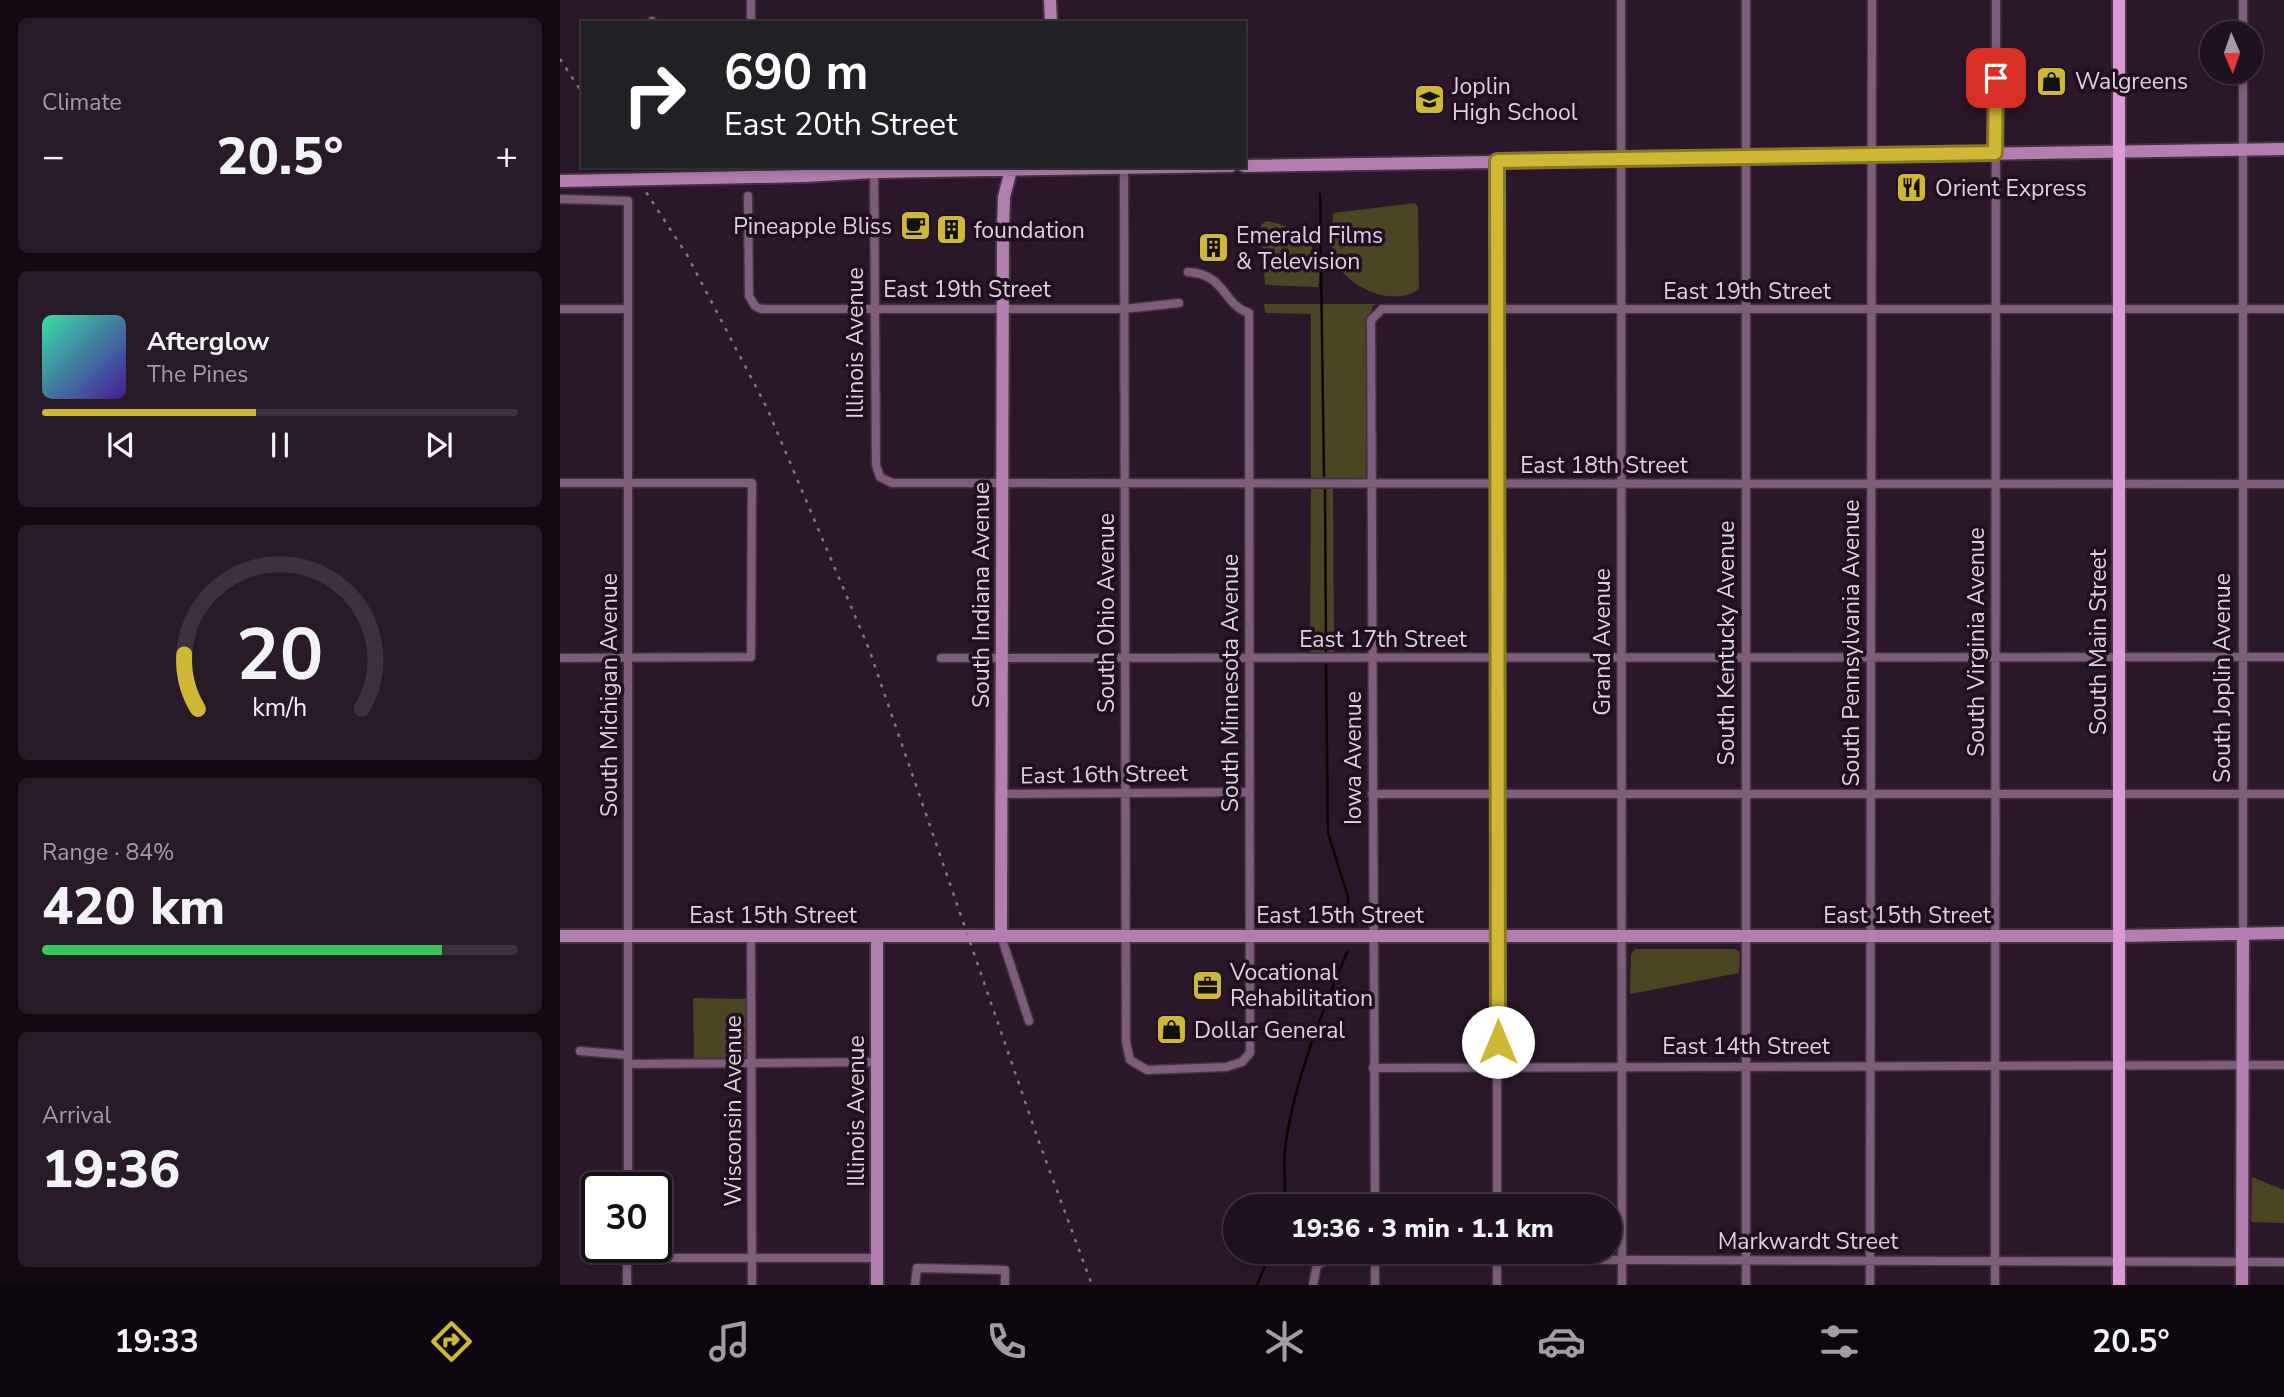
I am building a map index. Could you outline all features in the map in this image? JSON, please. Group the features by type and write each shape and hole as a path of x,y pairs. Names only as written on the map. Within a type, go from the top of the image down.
{"main road":[{"path":"1050,0 1051,21"},
{"name":"South Main Street","path":"2119,0 2119,1285"},
{"path":"1246,166 2284,149"},
{"name":"South Indiana Avenue","path":"1001,936 1002,308 1004,197 1011,168"},
{"path":"560,181 805,176 874,169 1124,168"},
{"name":"South Joplin Avenue","path":"2242,1285 2243,933"},
{"name":"East 15th Street","path":"560,936 2121,936 2284,933"},
{"name":"Illinois Avenue","path":"877,936 877,1285"}],"street":[{"path":"751,0 751,21"},
{"name":"Grand Avenue","path":"1621,0 1622,1194"},
{"name":"South Kentucky Avenue","path":"1746,0 1746,1285"},
{"name":"South Pennsylvania Avenue","path":"1870,1285 1872,0"},
{"name":"South Virginia Avenue","path":"1995,1285 1996,0"},
{"path":"2243,0 2243,21"},
{"name":"South Joplin Avenue","path":"2243,84 2243,933"},
{"path":"1497,161 1497,1194"},
{"name":"South Ohio Avenue","path":"1124,168 1125,935 1128,1057 1136,1066 1147,1070 1226,1067 1242,1062 1250,1053"},
{"name":"Illinois Avenue","path":"874,169 876,465 880,478"},
{"name":"East 19th Street","path":"748,196 749,296 755,306 768,310 1124,309 1179,303"},
{"name":"South Michigan Avenue","path":"560,199 628,201 628,1172"},
{"name":"South Minnesota Avenue","path":"1188,272 1213,277 1238,306 1249,313 1250,1053"},
{"path":"560,309 627,309"},
{"name":"East 19th Street","path":"1376,312 1382,309 2284,309"},
{"name":"Iowa Avenue","path":"1375,1194 1371,320 1376,312"},
{"name":"East 18th Street","path":"880,478 892,483 2284,484"},
{"path":"560,483 752,483 751,657 560,659"},
{"name":"East 17th Street","path":"941,658 2284,657"},
{"name":"East 16th Street","path":"1001,794 1250,792"},
{"path":"1372,794 2284,794"},
{"name":"Wisconsin Avenue","path":"751,936 752,1285"},
{"name":"South Indiana Avenue","path":"1001,936 1029,1021"},
{"path":"580,1051 628,1059 752,1063 877,1062"},
{"name":"East 14th Street","path":"1373,1068 1622,1065 2284,1065"},
{"path":"672,1258 877,1258"},
{"name":"Markwardt Street","path":"1622,1259 2284,1262"},
{"path":"627,1263 628,1285"},
{"name":"Markwardt Street","path":"1312,1285 1319,1264"},
{"path":"1375,1264 1375,1285"},
{"path":"1497,1264 1497,1285"},
{"name":"Grand Avenue","path":"1622,1264 1622,1285"},
{"path":"915,1285 918,1268 1005,1270 1005,1285"}],"shaded area":[{"path":"1415,203 1418,207 1419,289 1396,296 1371,292 1359,286 1340,269 1334,258 1333,213"},
{"path":"1266,221 1290,228 1308,242 1318,261 1318,287 1265,285 1261,225"},
{"path":"1264,304 1377,304 1373,306 1368,320 1366,478 1311,478 1311,314 1265,313"},
{"path":"1311,489 1333,489 1334,652 1310,652"},
{"path":"1635,949 1735,949 1740,952 1739,973 1630,994 1631,955"},
{"path":"693,998 747,999 746,1057 694,1059"},
{"path":"2252,1177 2284,1190 2284,1223 2251,1222"}],"waterway":[{"path":"1320,194 1324,476"},
{"path":"1325,490 1326,651"},
{"path":"1326,665 1328,833 1348,897 1349,919"},
{"path":"1285,1194 1285,1149 1296,1093 1319,1021 1347,952"},
{"path":"1257,1285 1266,1264"}],"railway":[{"path":"560,59 581,91"},
{"path":"630,168 687,255 767,408 869,649 1039,1142 1092,1285"}],"place":[{"name":"Walgreens","path":"2052,81"},
{"name":"Joplin High School","path":"1429,99"},
{"name":"Orient Express","path":"1912,188"},
{"name":"Pineapple Bliss","path":"915,226"},
{"name":"foundation","path":"951,230"},
{"name":"Emerald Films & Television","path":"1213,248"},
{"name":"Vocational Rehabilitation","path":"1207,985"},
{"name":"Dollar General","path":"1171,1030"}],"route":[{"path":"1498,1042 1497,161 1995,153 1996,78"}]}
